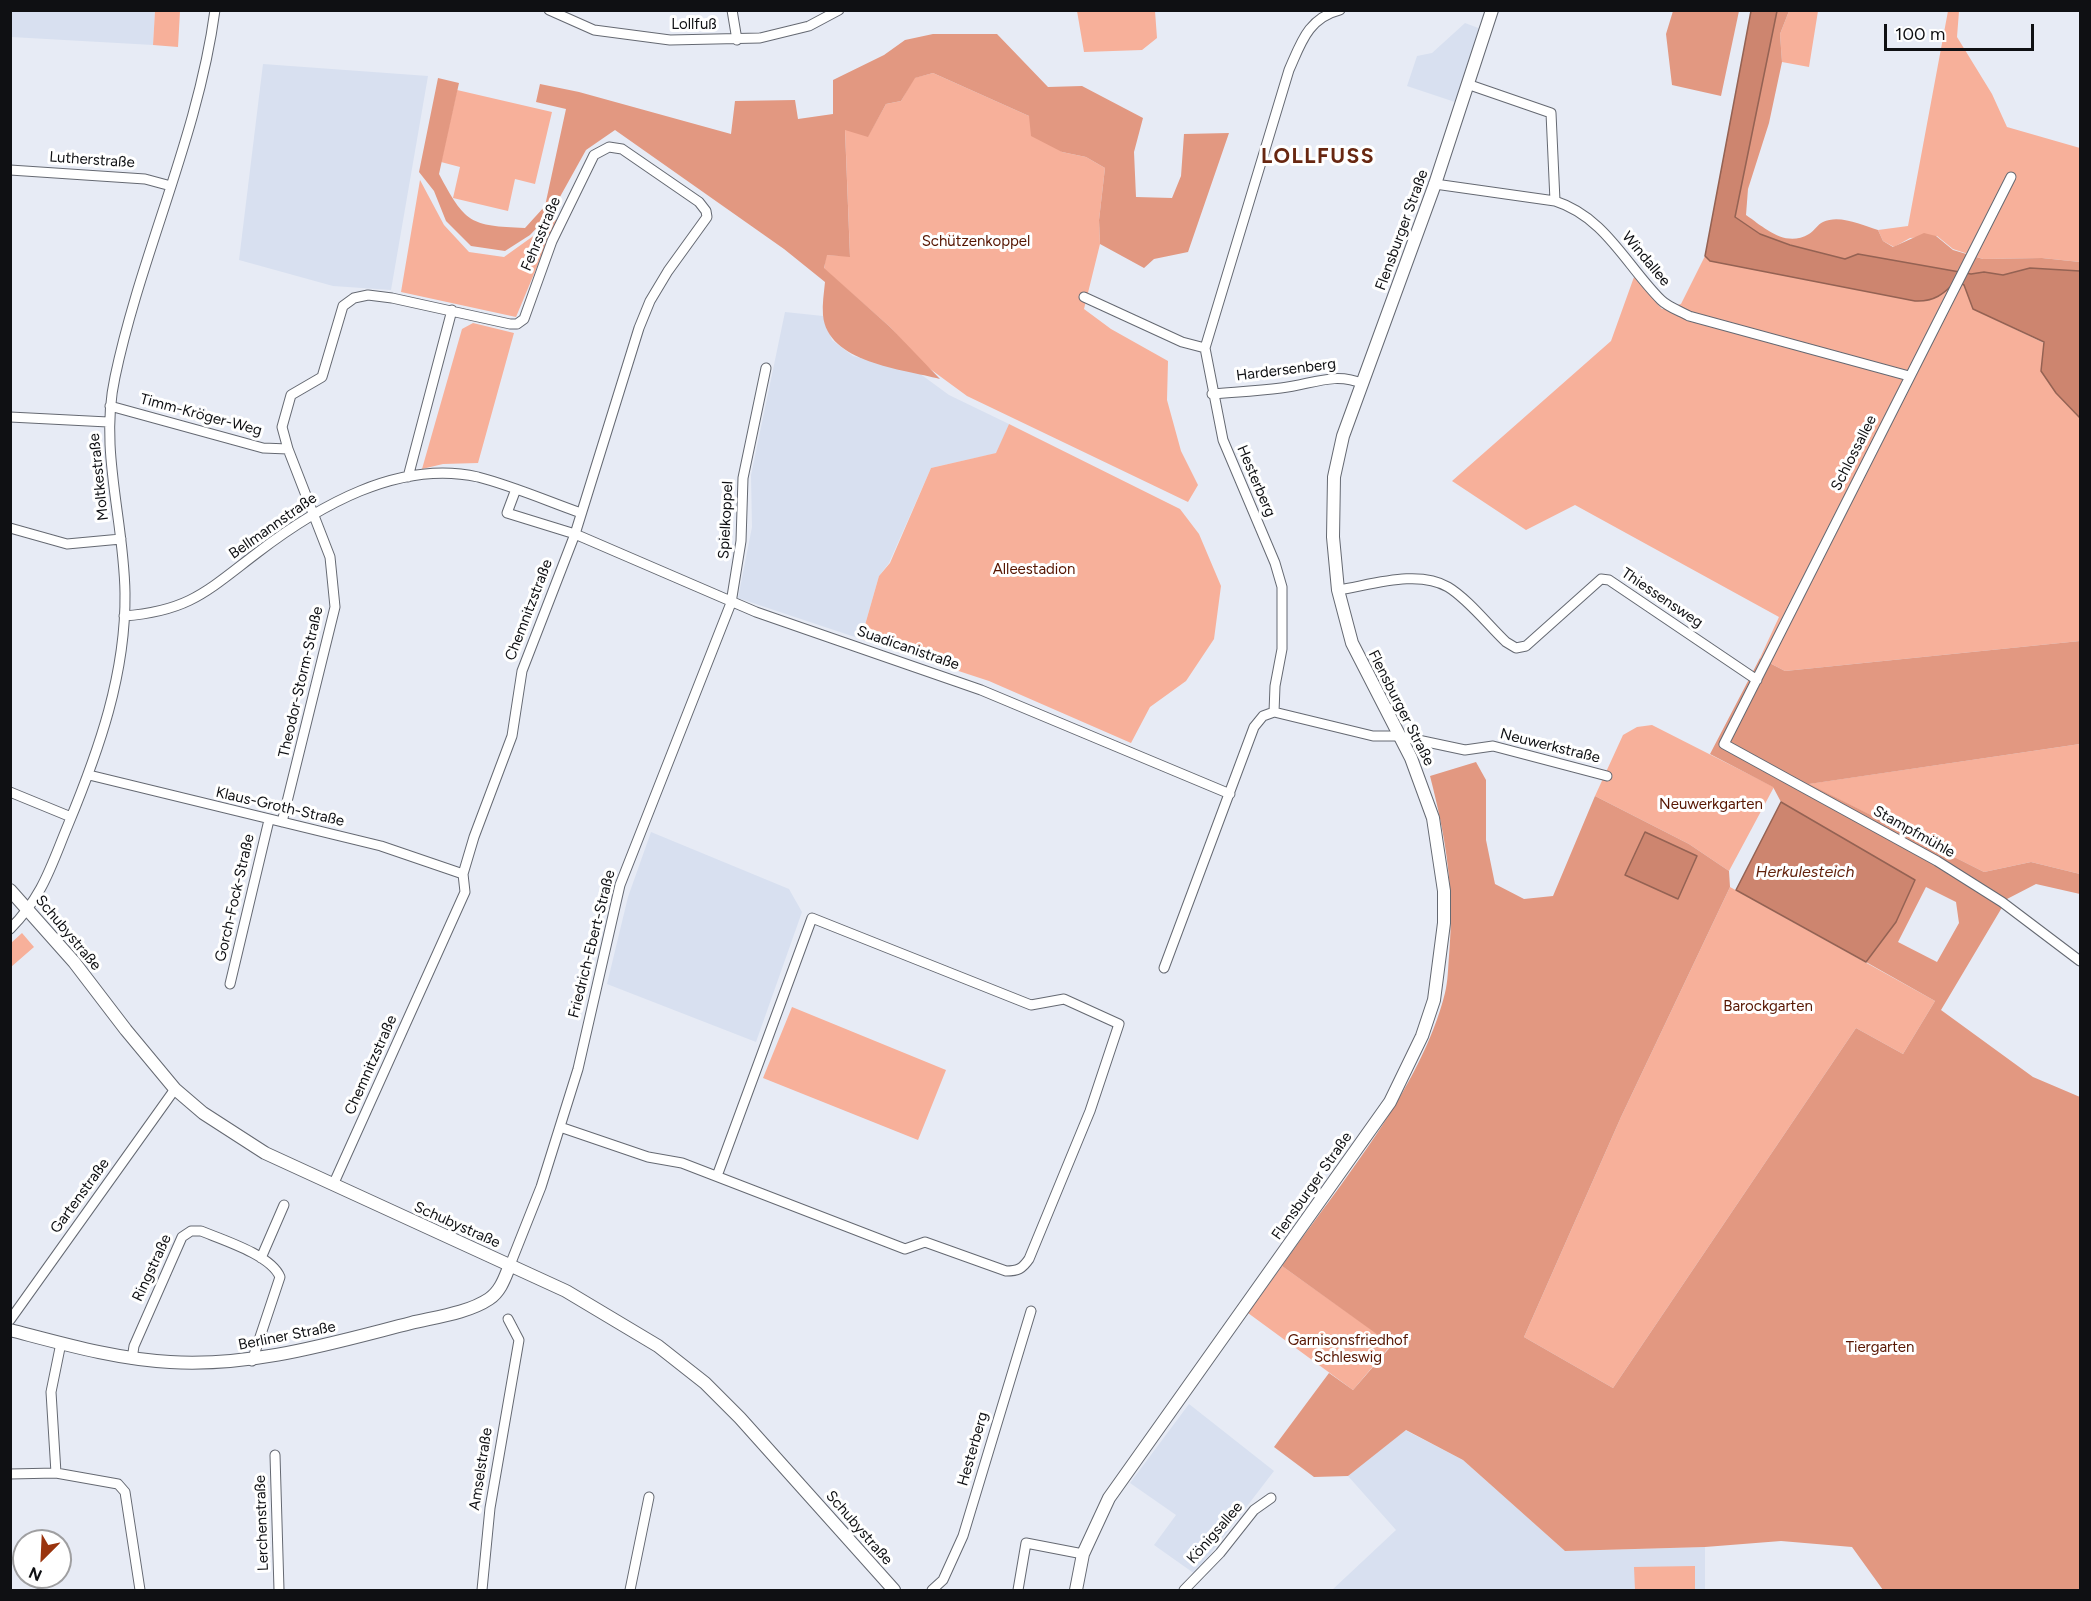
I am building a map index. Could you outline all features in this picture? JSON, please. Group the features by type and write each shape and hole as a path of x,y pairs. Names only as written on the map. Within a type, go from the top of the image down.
{"street":[{"name":"Moltkestraße","path":"10,929 39,895 89,775 116,686 124,616 121,539 110,464 108,422 110,406 134,305 203,83 215,10"},
{"name":"Lollfuß","path":"549,10 594,30 670,40 737,39 785,33 809,26 839,10"},
{"path":"732,10 737,39"},
{"name":"Hesterberg","path":"1274,712 1275,686 1282,649 1282,587 1275,563 1223,440 1212,394 1205,348 1289,70 1310,26 1319,18 1340,10"},
{"name":"Flensburger Straße","path":"1076,1590 1083,1554 1098,1519 1127,1471 1390,1101 1422,1036 1436,985 1444,923 1444,891 1433,818 1411,758 1352,643 1338,590 1333,537 1334,477 1343,436 1435,184 1492,10"},
{"path":"1467,84 1551,113 1555,201"},
{"name":"Chemnitzstraße","path":"333,1185 465,892 463,874 474,837 512,736 522,670 575,534 643,319 650,301 707,217 706,211 699,202 622,149 609,147 594,155"},
{"name":"Fehrsstraße","path":"452,310 517,324 524,319 552,241 594,155"},
{"name":"Lutherstraße","path":"11,170 145,179 171,186"},
{"path":"10,175 11,170"},
{"name":"Schlossallee","path":"1724,744 2011,177"},
{"name":"Windallee","path":"1435,184 1555,201 1574,207 1594,221 1663,302 1689,316 1909,376"},
{"path":"314,513 282,428 291,395 322,377 343,306 354,298 368,295 452,310 408,477"},
{"path":"1084,297 1182,342 1205,348"},
{"name":"Spielkoppel","path":"731,603 741,540 743,478 766,368"},
{"name":"Hardersenberg","path":"1212,394 1281,388 1335,377 1344,377 1363,384"},
{"name":"Timm-Kröger-Weg","path":"110,406 263,448 288,449"},
{"path":"10,417 108,422"},
{"name":"Bellmannstraße","path":"124,616 157,614 183,605 209,590 314,513 367,487 408,477 456,474 478,477 581,513"},
{"path":"516,489 507,513 575,534"},
{"name":"Theodor-Storm-Straße","path":"282,822 335,607 330,557 314,513"},
{"path":"10,528 67,544 121,539"},
{"name":"Suadicanistraße","path":"575,534 731,603 981,690 1230,794"},
{"name":"Thiessensweg","path":"1338,590 1421,578 1436,582 1450,588 1506,642 1516,648 1526,646 1601,579 1609,580 1757,680"},
{"name":"Friedrich-Ebert-Straße","path":"510,1265 560,1127 578,1069 620,885 731,603"},
{"path":"1164,968 1254,727 1263,716 1274,712"},
{"name":"Neuwerkstraße","path":"1274,712 1373,736 1399,736 1465,750 1493,746 1607,776"},
{"name":"Stampfmühle","path":"1724,744 1937,861 2002,902 2080,961"},
{"name":"Klaus-Groth-Straße","path":"89,775 381,846 463,874"},
{"path":"10,792 71,817"},
{"name":"Gorch-Fock-Straße","path":"230,984 269,820"},
{"name":"Schubystraße","path":"10,890 29,909 175,1089 203,1113 250,1144 333,1185 566,1291 658,1346 705,1383 740,1418 894,1590"},
{"path":"560,1127 648,1157 682,1163 905,1249 925,1242 1006,1271 1016,1271 1023,1268 1033,1248 1090,1111 1119,1024 1064,999 1031,1005 812,918 717,1176"},
{"name":"Gartenstraße","path":"10,1320 175,1089"},
{"path":"261,1258 284,1205"},
{"name":"Ringstraße","path":"132,1359 134,1346 182,1237 191,1231 201,1231 261,1258 277,1269 280,1277 252,1360"},
{"name":"Berliner Straße","path":"10,1330 132,1359 171,1362 252,1360 339,1342 459,1311 486,1301 500,1288 510,1265"},
{"name":"Hesterberg","path":"932,1590 943,1580 963,1536 1031,1311"},
{"name":"Amselstraße","path":"482,1590 491,1502 518,1354 519,1340 508,1319"},
{"path":"56,1473 51,1392 61,1343"},
{"name":"Lerchenstraße","path":"275,1455 279,1590"},
{"path":"10,1474 56,1473 118,1484 125,1492 140,1590"},
{"path":"630,1590 649,1497"},
{"name":"Königsallee","path":"1184,1590 1220,1553 1254,1510 1271,1498"},
{"path":"1018,1590 1026,1543 1083,1554"}],"shaded area":[{"path":"10,11 155,11 153,45 11,37"},
{"path":"1465,23 1481,29 1455,102 1407,86 1417,56 1432,53"},
{"path":"263,64 428,76 391,290 333,286 239,260"},
{"path":"785,312 823,316 832,340 853,356 919,373 949,395 1009,424 997,453 931,468 889,563 879,576 861,639 738,598 752,527 751,475"},
{"path":"651,832 789,889 802,912 756,1042 607,984 628,897"},
{"path":"1189,1404 1274,1471 1195,1574 1154,1545 1176,1515 1130,1483"},
{"path":"1405,1430 1463,1460 1565,1551 1705,1547 1705,1590 1332,1590 1396,1530 1348,1476"}],"green space":[{"path":"155,11 180,11 178,47 153,45"},
{"path":"1077,11 1155,11 1157,38 1142,50 1084,52"},
{"path":"1673,11 1739,11 1721,96 1672,85 1666,34"},
{"path":"1777,11 1789,11 1780,34 1782,62 1769,123 1748,189 1746,215 1784,238 1800,238 1809,234 1819,224 1836,219 1878,230 1883,241 1893,247 1924,233 1936,236 1953,250 1983,259 2042,258 2080,262 2080,271 2030,268 2003,275 1984,272 1971,274 1845,259 1790,245 1760,234 1735,217"},
{"path":"1789,11 1818,11 1809,67 1782,62 1780,34"},
{"path":"1948,11 1959,11 1957,37 1992,94 2007,127 2080,148 2080,262 2042,258 1983,259 1953,249 1937,236 1910,238 1894,247 1883,241 1878,230 1908,226"},
{"path":"933,34 997,34 1048,87 1082,86 1143,118 1134,152 1136,197 1172,198 1181,176 1184,134 1229,133 1188,252 1154,259 1144,268 1100,244 1099,220 1105,168 1086,157 1062,152 1031,136 1029,116 933,73 915,78 901,101 886,104 868,137 845,130 850,257 827,255 824,268 890,327 940,379 869,361 852,354 838,344 828,331 823,315 825,282 784,249 615,130 586,150 551,213 530,235 505,251 471,246 446,221 434,191 419,172 438,78 459,83 439,174 448,190 463,212 471,219 492,226 525,228 545,206 566,109 536,102 540,84 579,92 731,134 735,101 795,100 798,119 833,114 833,80 884,55 905,40"},
{"name":"Schützenkoppel","path":"933,73 1029,116 1062,152 1086,157 1105,168 1099,220 1100,244 1084,309 1111,329 1168,361 1167,400 1181,451 1198,485 1188,502 967,396 922,363 890,327 824,269 826,255 850,256 845,129 868,136 886,104 901,101 914,78"},
{"path":"457,90 552,112 535,184 515,179 508,211 453,198 460,167 441,162"},
{"path":"420,180 444,225 469,252 504,257 557,219 516,317 401,292"},
{"path":"1705,256 1710,261 1915,301 1928,301 1956,280 1964,285 1973,309 2044,343 2056,393 2080,418 2080,641 1785,671 1760,658 1779,617 1575,505 1526,530 1452,481 1611,341 1634,277 1662,309 1681,304"},
{"path":"473,323 514,333 478,463 443,464 422,469 462,329"},
{"name":"Alleestadion","path":"1009,424 1180,509 1199,534 1221,586 1214,639 1186,681 1150,707 1131,743 989,681 861,639 879,576 890,563 931,468 996,453"},
{"name":"Tiergarten","path":"2080,641 2080,744 1809,784 1984,872 2031,862 2080,874 2080,894 2036,884 2007,899 1941,1010 2033,1077 2080,1097 2080,1590 1883,1590 1852,1547 1781,1541 1705,1547 1565,1551 1463,1460 1406,1430 1348,1476 1314,1477 1274,1447 1329,1373 1353,1390 1392,1345 1282,1266 1376,1135 1398,1100 1433,1029 1445,993 1451,932 1450,887 1445,843 1430,776 1476,762 1486,780 1486,840 1495,884 1524,899 1553,896 1595,796 1689,844 1729,871 1730,887 1621,1117 1524,1337 1613,1388 1856,1028 1903,1054 1935,1001 1866,962 1896,922 1915,880 1781,802 1773,787 1710,754 1760,658 1785,671","holes":["1926,887 1956,902 1959,923 1937,962 1898,942"]},
{"name":"Neuwerkgarten","path":"1652,725 1774,787 1729,871 1689,844 1595,796 1623,735 1637,727"},
{"path":"2080,744 2080,874 2031,862 1984,872 1808,784"},
{"name":"Barockgarten","path":"1730,887 1935,1001 1903,1054 1856,1028 1613,1388 1524,1337 1621,1117"},
{"path":"22,933 34,947 11,967 11,943"},
{"path":"792,1007 946,1070 918,1140 763,1078"},
{"name":"Garnisonsfriedhof Schleswig","path":"1282,1266 1392,1344 1353,1390 1248,1313"},
{"path":"1695,1566 1695,1590 1635,1590 1634,1567"}],"water":[{"path":"1751,11 1777,11 1735,217 1760,234 1790,245 1845,259 1858,254 1971,274 1984,272 2003,275 2030,268 2080,271 2080,418 2056,393 2041,371 2044,342 1973,309 1964,285 1956,281 1938,296 1915,301 1710,261 1705,256"},
{"name":"Herkulesteich","path":"1781,802 1915,880 1896,922 1866,962 1736,890"},
{"path":"1645,832 1697,856 1678,899 1625,875"}],"district":[{"name":"LOLLFUSS","path":"1318,157"}]}
